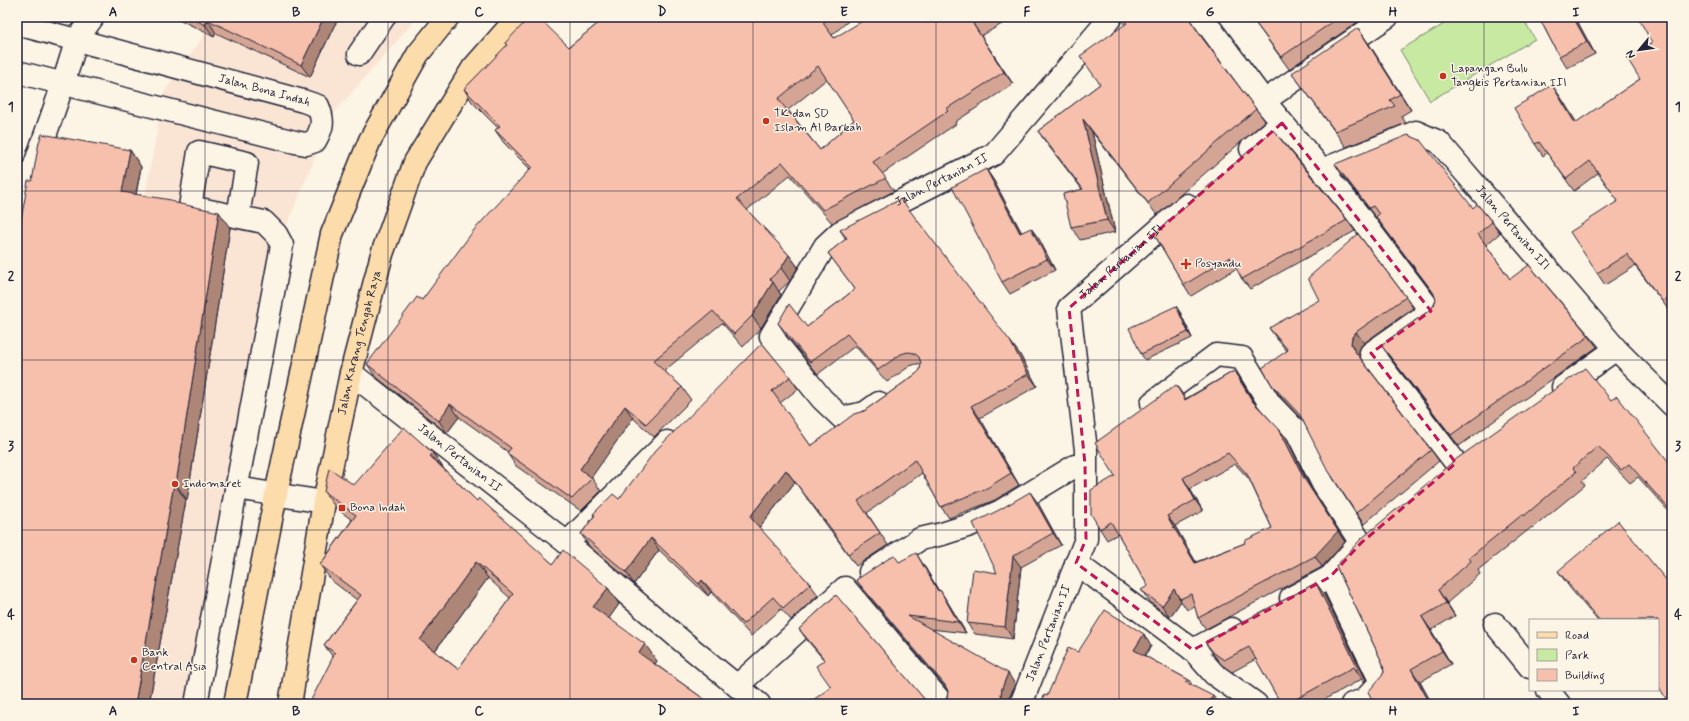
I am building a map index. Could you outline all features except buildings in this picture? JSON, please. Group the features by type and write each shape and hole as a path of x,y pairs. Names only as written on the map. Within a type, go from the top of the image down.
{"main road":[{"path":"235,704 276,494 332,234 370,140 418,54 448,17"},
{"name":"Jalan Karang Tengah Raya","path":"290,704 324,502 351,373 382,254 415,162 474,68 518,17"}],"street":[{"path":"74,17 77,39"},
{"path":"17,220 77,39 93,17"},
{"path":"359,54 384,17"},
{"name":"Jalan Pertanian II","path":"755,353 771,336 825,246 840,232 994,154 1111,17"},
{"path":"1202,17 1264,101 1356,212 1431,311 1371,353 1463,458 1440,477"},
{"path":"1264,101 1387,17"},
{"name":"Jalan Bona Indah","path":"17,24 77,39 318,106 322,117 321,130 315,141 306,144 295,142 17,72"},
{"path":"1234,164 1282,123"},
{"name":"Jalan Pertanian III","path":"1322,170 1416,132 1439,142 1616,349 1671,402"},
{"name":"Jalan Pertanian III","path":"1086,457 1069,308 1204,190"},
{"path":"196,704 282,245 276,234 264,222 238,216"},
{"path":"771,336 822,399 842,418 865,413 897,390"},
{"path":"1546,399 1616,349"},
{"path":"1136,414 1168,392 1216,355 1242,358 1270,404 1297,432 1324,484 1361,543"},
{"name":"Jalan Pertanian II","path":"351,373 567,543 759,704"},
{"path":"567,543 683,426"},
{"path":"737,686 845,588 920,539 970,525 1001,511 1075,466 1105,437"},
{"name":"Jalan Pertanian II","path":"1021,704 1086,539 1086,457"},
{"path":"236,488 324,502"},
{"path":"1275,606 1330,578 1361,543 1378,528"},
{"path":"1076,563 1193,650 1214,674 1256,704"},
{"path":"1330,578 1381,682 1364,700 1352,704"},
{"path":"845,588 943,704"},
{"path":"1193,650 1248,621"},
{"path":"1496,624 1529,666"},
{"path":"1549,691 1559,704"}],"highlighted area":[{"path":"1282,123 1431,311 1371,353 1456,463 1361,543 1330,577 1193,650 1076,563 1086,539 1085,464 1069,308"}],"shaded area":[{"path":"217,17 418,17 333,114 275,254 196,704 52,704 164,92"}],"green space":[{"name":"Lapangan Bulu Tangkis Pertanian III","path":"1456,17 1522,17 1535,39 1430,101 1400,50"}],"place":[{"name":"Lapangan Bulu Tangkis Pertanian III","path":"1443,76"},
{"name":"TK dan SD Islam Al Barkah","path":"766,121"},
{"name":"Posyandu","path":"1186,264"},
{"name":"Indomaret","path":"175,484"},
{"name":"Bona Indah","path":"342,508"},
{"name":"Bank Central Asia","path":"134,660"}]}
